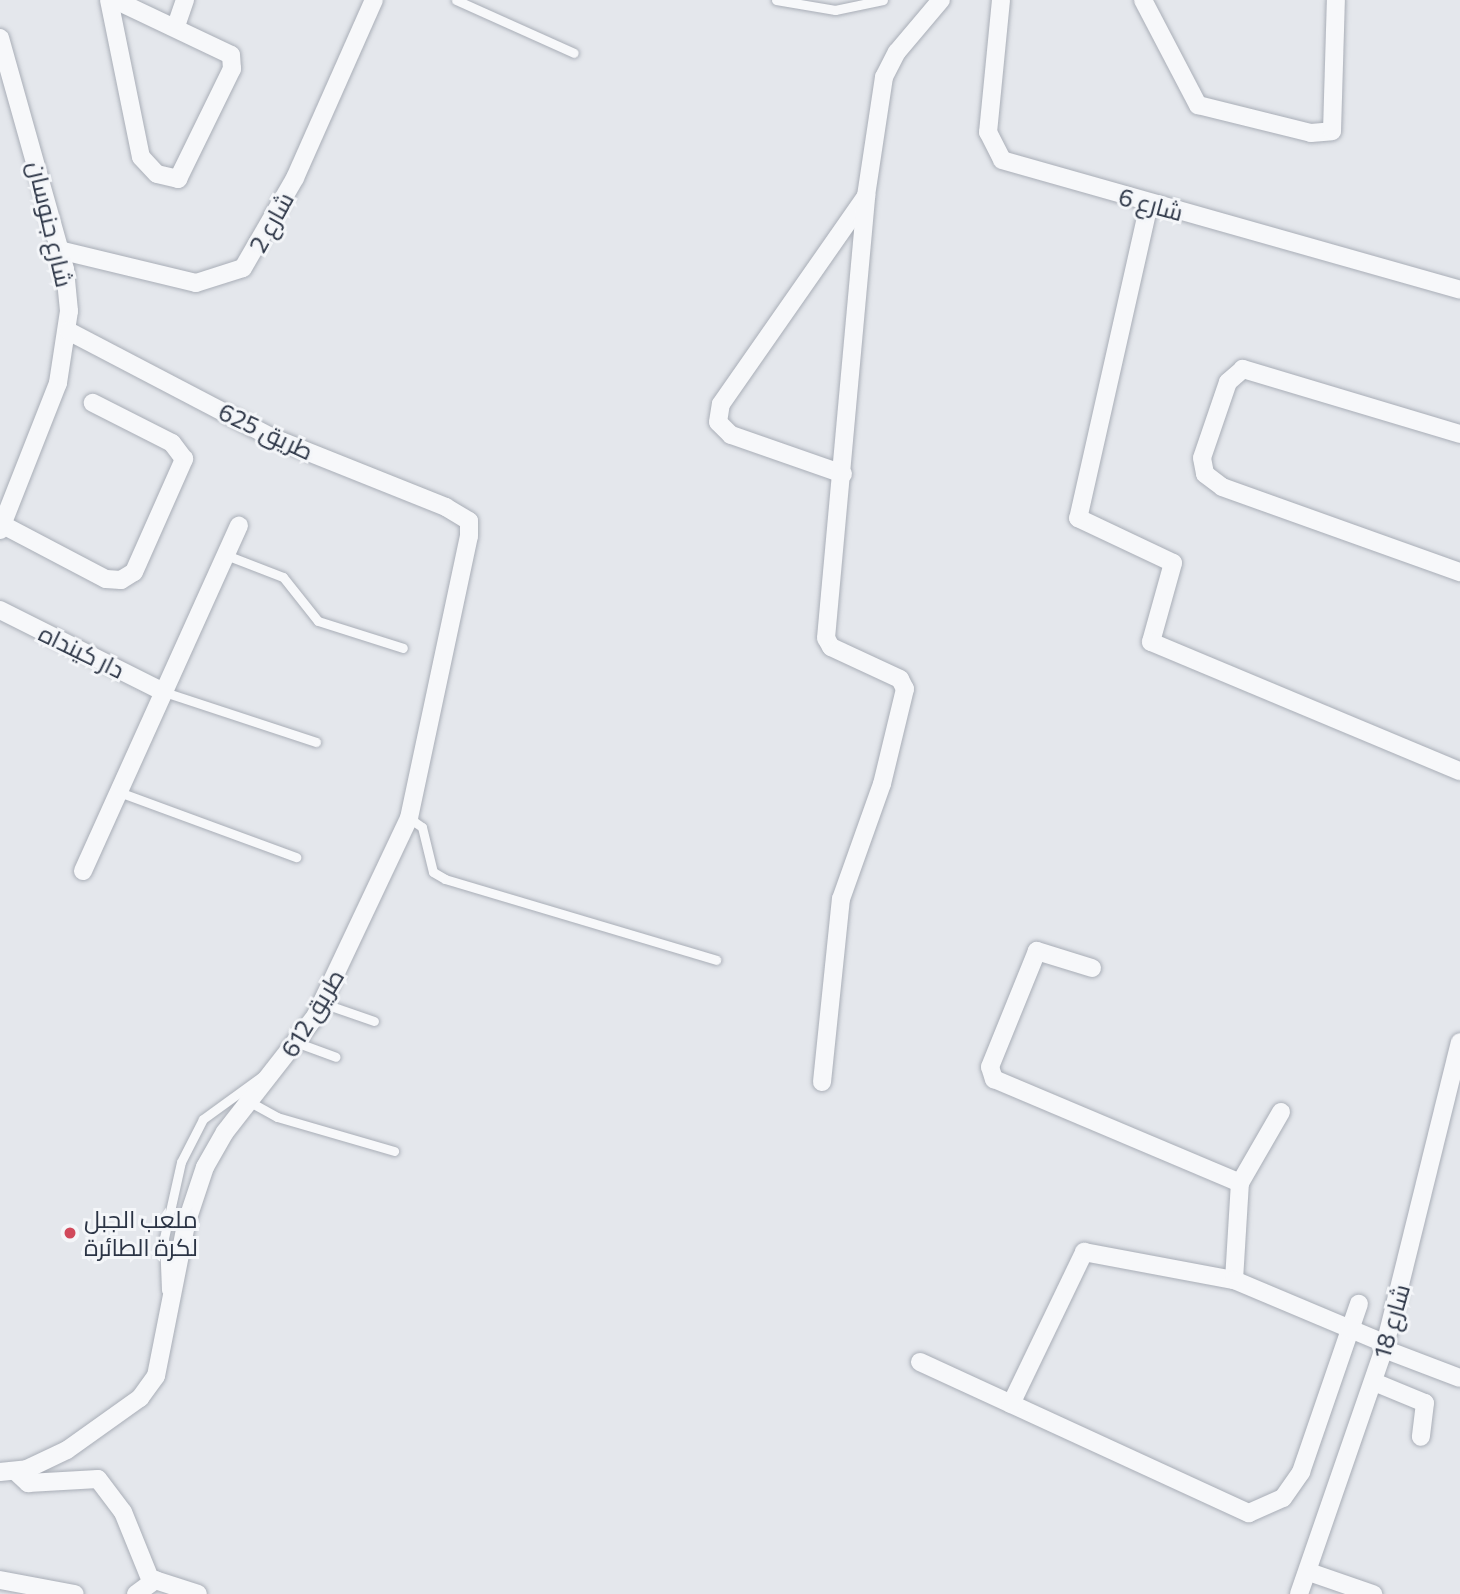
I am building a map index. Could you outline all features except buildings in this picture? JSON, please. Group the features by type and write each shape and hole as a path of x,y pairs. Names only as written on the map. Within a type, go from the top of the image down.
{"street":[{"path":"109,0 138,149 151,170 174,181 185,173 233,62 223,46 115,0"},
{"path":"176,26 185,0"},
{"name":"شارع 2","path":"60,250 196,283 243,268 295,178 374,0"},
{"path":"822,1082 841,899 882,784 905,689 900,679 831,647 825,638 843,474 866,196 884,77 897,52 941,0"},
{"name":"شارع 6","path":"1001,0 988,121 995,152 1012,165 1460,290"},
{"path":"1143,0 1198,105 1311,133 1332,131 1336,0"},
{"name":"شارع جنوسان","path":"0,38 60,250 68,331 58,383 1,527"},
{"path":"843,474 731,435 718,422 721,404 866,196"},
{"path":"1149,204 1078,518 1173,563 1151,642 1460,771"},
{"name":"طريق 625","path":"68,331 271,437 468,522"},
{"path":"1460,434 1243,369 1228,382 1202,458 1205,474 1222,487 1460,572"},
{"path":"1,527 106,579 121,580 134,572 184,459 172,443 93,403"},
{"name":"طريق 612","path":"7,1472 67,1450 149,1389 167,1324 198,1186 220,1141 298,1043 322,1003 410,818 468,522"},
{"path":"83,872 239,526"},
{"name":"دار كينداه","path":"0,610 164,692"},
{"path":"1092,968 1037,951 990,1067 994,1079 1240,1184"},
{"name":"شارع 18","path":"1299,1594 1309,1572 1385,1347 1460,1042"},
{"path":"1234,1280 1240,1184 1282,1112"},
{"path":"1011,1404 1084,1252 1234,1280 1460,1378"},
{"path":"920,1362 1248,1513 1283,1498 1301,1472 1359,1304"},
{"path":"1374,1382 1425,1404 1421,1437"},
{"path":"7,1472 29,1483 98,1479 123,1512 150,1581"},
{"path":"1309,1572 1373,1594"},
{"path":"0,1580 74,1594"},
{"path":"136,1594 150,1581"},
{"path":"150,1581 198,1594"}],"lane":[{"path":"456,0 574,53"},
{"path":"776,0 835,10 883,0"},
{"path":"226,555 283,577 318,621 402,648"},
{"path":"164,692 316,741"},
{"path":"119,792 296,857"},
{"path":"410,818 422,827 433,872 445,879 716,960"},
{"path":"322,1003 374,1021"},
{"path":"298,1043 336,1057"},
{"path":"167,1324 164,1238 181,1162 203,1119 283,1062"},
{"path":"250,1101 270,1114 394,1151"}],"place":[{"name":"ملعب الجبل لكرة الطائرة","path":"70,1233"}]}
